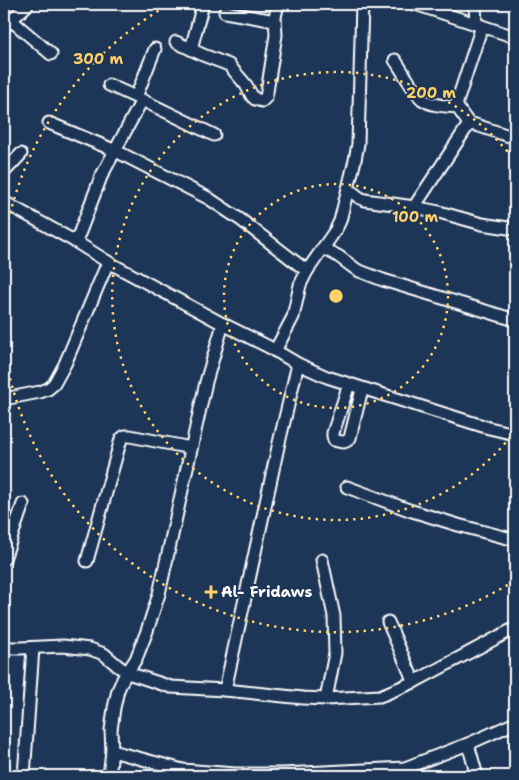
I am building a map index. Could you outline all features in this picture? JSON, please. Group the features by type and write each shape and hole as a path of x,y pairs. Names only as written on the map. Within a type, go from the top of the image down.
{"street":[{"path":"28,4 7,23 51,54"},
{"path":"191,49 204,4"},
{"path":"176,42 229,65 246,85 255,100 262,101 268,92 276,35 275,21 278,4"},
{"path":"275,351 293,317 300,285 307,271 340,221 358,144 362,4"},
{"path":"415,4 515,37"},
{"path":"457,107 479,25 475,4"},
{"path":"225,12 275,21"},
{"path":"76,242 101,177 116,151 139,98 155,49"},
{"path":"395,60 423,100 432,104 457,107 469,124 515,138"},
{"path":"109,85 214,135"},
{"path":"49,123 116,151 208,198 241,220 307,271"},
{"path":"414,207 469,124"},
{"path":"4,172 21,154"},
{"path":"348,189 360,198 414,207 482,224 515,229"},
{"path":"4,202 108,262 298,364 327,377 362,389 489,428 515,434"},
{"path":"323,248 357,270 383,280 515,320"},
{"path":"4,399 40,392 54,384 65,364 108,262"},
{"path":"109,776 112,751 111,730 118,690 136,659 159,594 207,377 223,324"},
{"path":"224,690 298,364"},
{"path":"349,384 333,432 334,440 347,442 350,438 362,389"},
{"path":"341,411 356,415"},
{"path":"87,561 121,439 124,436 130,436 191,448"},
{"path":"347,487 409,510 515,540"},
{"path":"4,559 23,504"},
{"path":"322,560 334,616 335,652 326,699"},
{"path":"388,622 414,682"},
{"path":"4,648 63,646 90,649 104,654 128,672 170,687 326,699 380,696 414,682 515,628"},
{"path":"24,776 33,648"},
{"path":"112,751 182,773 236,775 405,772 515,723"},
{"path":"468,744 477,776"}],"place":[{"name":"Al- Fridaws","path":"211,592"}]}
